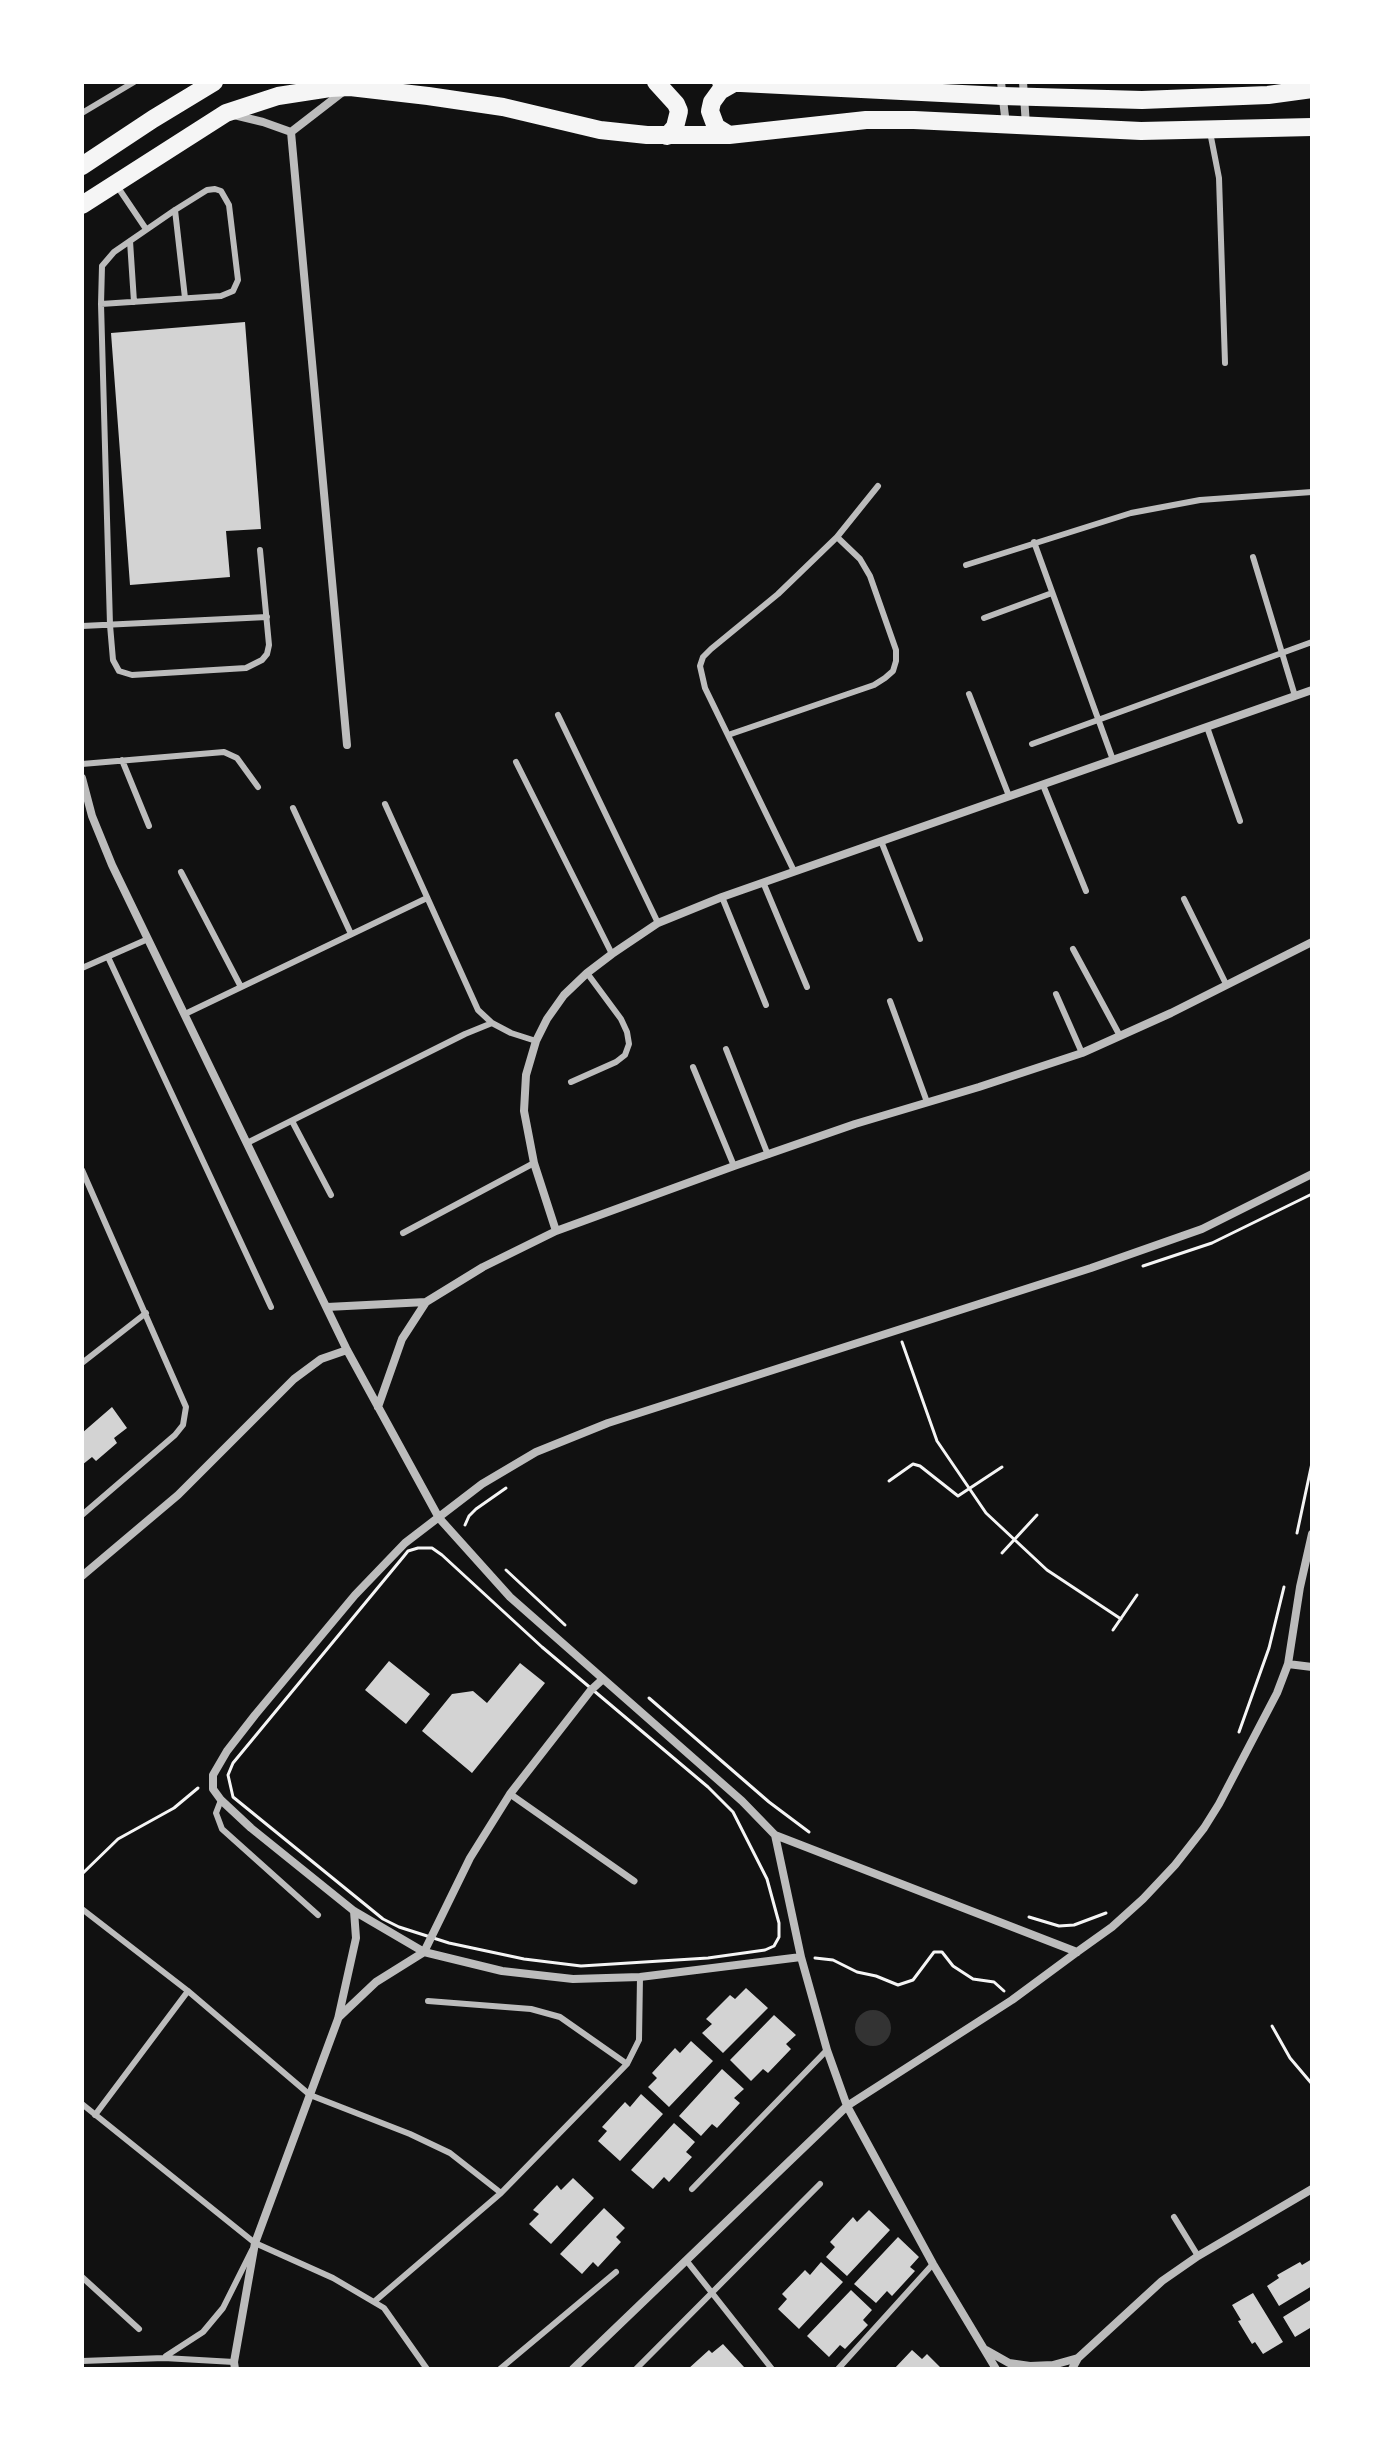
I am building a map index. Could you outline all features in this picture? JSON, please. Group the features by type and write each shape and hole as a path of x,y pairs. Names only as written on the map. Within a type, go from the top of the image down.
{"main road":[{"path":"82,166 214,82"},
{"path":"656,82 679,111 675,127 667,136"},
{"path":"721,82 1024,89 1142,100 1268,95 1312,89"},
{"path":"729,135 716,127 710,111 720,91 734,83"},
{"path":"82,205 226,113 278,96 330,88 350,87 503,107 600,130 667,136 729,135 866,120 1141,131 1312,127"}],"street":[{"path":"291,132 350,87"},
{"path":"1002,89 1006,125"},
{"path":"1024,89 1027,126"},
{"path":"226,113 291,132"},
{"path":"291,132 347,745"},
{"path":"556,1231 534,1163 524,1111 526,1075 536,1041 564,995 612,954 658,923 722,897 1312,690"},
{"path":"82,778 92,816 148,939 347,1350 439,1518 510,1597 742,1801 775,1835 1077,1952"},
{"path":"378,1407 402,1339 426,1302 483,1267 556,1231 734,1166 855,1124 1082,1053 1312,942"},
{"path":"801,1957 640,1977 573,1979 502,1971 424,1952 354,1911 221,1800 213,1789 213,1775 255,1715 355,1595 405,1543 482,1484 536,1452 575,1434 1091,1268 1202,1229 1312,1174"},
{"path":"327,1307 426,1302"},
{"path":"82,1576 178,1495 294,1379 321,1359 347,1350"},
{"path":"573,2369 847,2106 1012,2000 1112,1927 1175,1865 1204,1828 1277,1693 1288,1664 1312,1534"},
{"path":"1288,1664 1312,1667"},
{"path":"338,2019 376,1982 424,1952 470,1858 510,1794 591,1690 603,1679"},
{"path":"510,1794 634,1881"},
{"path":"775,1835 801,1957 827,2050 847,2106 933,2264 996,2369"},
{"path":"235,2365 255,2243 338,2019 356,1938 354,1911"},
{"path":"1072,2369 1078,2358 1162,2281 1198,2256 1312,2189"},
{"path":"984,2349 1009,2363 1030,2366 1053,2365 1078,2358"}],"lane":[{"path":"82,113 134,82"},
{"path":"1210,130 1219,178 1225,363"},
{"path":"115,183 146,229"},
{"path":"101,304 228,294 233,291 238,280 229,205 221,191 207,190 175,210 130,241 102,266 101,304 110,625 113,660 119,671 132,675 255,665 267,654 269,645 260,550"},
{"path":"175,210 185,298"},
{"path":"130,241 134,302"},
{"path":"794,871 701,676 703,657 778,594 837,537 878,486"},
{"path":"966,565 1131,513 1200,500 1312,492"},
{"path":"728,735 874,685 893,671 896,650 870,576 860,559 837,537"},
{"path":"1034,542 1113,760"},
{"path":"1253,557 1295,696"},
{"path":"984,618 1052,593"},
{"path":"82,626 267,617"},
{"path":"1032,744 1312,642"},
{"path":"969,694 1009,796"},
{"path":"558,715 658,923"},
{"path":"1207,727 1240,821"},
{"path":"82,764 224,752 237,758 258,787"},
{"path":"122,760 149,826"},
{"path":"516,762 612,954"},
{"path":"1043,785 1086,891"},
{"path":"385,804 478,1010 492,1023 536,1041"},
{"path":"293,808 351,934"},
{"path":"881,841 920,939"},
{"path":"181,872 241,987"},
{"path":"763,882 807,987"},
{"path":"722,897 766,1005"},
{"path":"185,1014 427,898"},
{"path":"1184,899 1226,984"},
{"path":"82,968 148,939"},
{"path":"1073,949 1120,1036"},
{"path":"108,957 271,1307"},
{"path":"571,1082 616,1062 625,1055 629,1044 621,1019 587,973"},
{"path":"1056,994 1082,1053"},
{"path":"890,1001 927,1102"},
{"path":"247,1143 492,1023"},
{"path":"726,1049 768,1155"},
{"path":"693,1067 734,1166"},
{"path":"292,1121 331,1195"},
{"path":"403,1233 534,1163"},
{"path":"82,1170 186,1407 183,1425 175,1435 82,1515"},
{"path":"82,1363 146,1313"},
{"path":"221,1800 216,1813 222,1829 318,1915"},
{"path":"82,1909 188,1991 310,2095 450,2153 501,2193"},
{"path":"375,2301 501,2193 627,2064 639,2040 640,1977"},
{"path":"95,2115 188,1991"},
{"path":"428,2001 531,2009 560,2017 627,2064"},
{"path":"692,2189 827,2050"},
{"path":"82,2104 255,2243 333,2278 375,2301 384,2308 427,2369"},
{"path":"636,2369 714,2294 820,2184"},
{"path":"1174,2217 1198,2256"},
{"path":"164,2358 203,2332 223,2308 255,2243"},
{"path":"686,2260 772,2369"},
{"path":"838,2369 933,2264"},
{"path":"500,2369 616,2272"},
{"path":"82,2277 139,2329"},
{"path":"82,2361 164,2358 235,2365"}],"path":[{"path":"1140,1267 1212,1243 1312,1194"},
{"path":"897,1329 937,1441 986,1513 1047,1570 1121,1619"},
{"path":"1297,1531 1312,1463"},
{"path":"889,1481 913,1464 920,1466 958,1496 1002,1467"},
{"path":"466,1531 466,1520 476,1509 513,1483"},
{"path":"1002,1553 1037,1515"},
{"path":"498,1562 567,1626"},
{"path":"1235,1743 1269,1648 1286,1578"},
{"path":"1113,1630 1137,1595"},
{"path":"650,1699 769,1802 809,1832"},
{"path":"82,1874 118,1839 174,1808 213,1775"},
{"path":"1025,1915 1059,1926 1074,1925 1115,1908"},
{"path":"801,1957 833,1960 857,1972 898,1985 913,1980 934,1952 942,1952 953,1966 973,1979 994,1982 1012,2000"},
{"path":"1272,2026 1290,2058 1312,2084"}],"shaded area":[{"path":"873,2010 885,2016 891,2028 885,2040 873,2046 861,2040 855,2028 861,2016"}],"building":[{"path":"245,322 261,529 226,531 230,577 130,585 111,333"},
{"path":"112,1407 127,1428 114,1438 117,1443 96,1461 92,1457 82,1465 82,1433"},
{"path":"389,1661 430,1694 406,1724 365,1690"},
{"path":"520,1663 545,1683 472,1773 422,1731 452,1694 473,1691 487,1703"},
{"path":"746,1988 768,2008 723,2053 702,2033 712,2024 706,2019 730,1995 735,1999"},
{"path":"774,2015 796,2035 786,2044 791,2049 768,2073 763,2069 751,2081 730,2060"},
{"path":"691,2041 713,2061 669,2107 648,2087 657,2078 652,2073 675,2048 680,2053"},
{"path":"722,2069 744,2089 734,2098 740,2103 717,2128 712,2124 701,2136 679,2116"},
{"path":"641,2094 663,2114 620,2161 598,2141 607,2131 602,2127 625,2102 630,2107"},
{"path":"674,2123 695,2142 686,2152 692,2157 669,2182 664,2177 653,2189 631,2170"},
{"path":"573,2178 594,2198 551,2244 529,2224 539,2214 533,2210 557,2185 561,2190"},
{"path":"604,2208 625,2228 616,2237 621,2242 598,2267 593,2262 582,2274 560,2254"},
{"path":"869,2210 890,2230 847,2276 826,2257 835,2247 830,2242 853,2217 857,2222"},
{"path":"898,2237 919,2257 910,2267 915,2271 892,2296 887,2291 876,2303 854,2284"},
{"path":"1312,2259 1312,2286 1279,2306 1267,2286 1279,2278 1277,2275"},
{"path":"821,2262 843,2282 799,2329 778,2309 787,2299 782,2294 805,2270 810,2275"},
{"path":"851,2290 872,2310 863,2320 868,2325 845,2349 840,2345 829,2357 807,2336"},
{"path":"1253,2293 1283,2342 1263,2354 1255,2342 1252,2344 1232,2305"},
{"path":"1312,2299 1312,2331 1310,2328 1295,2337 1283,2317"},
{"path":"723,2344 744,2367 742,2369 688,2369 709,2350 712,2353"},
{"path":"912,2350 922,2359 927,2354 942,2369 894,2369"}]}
